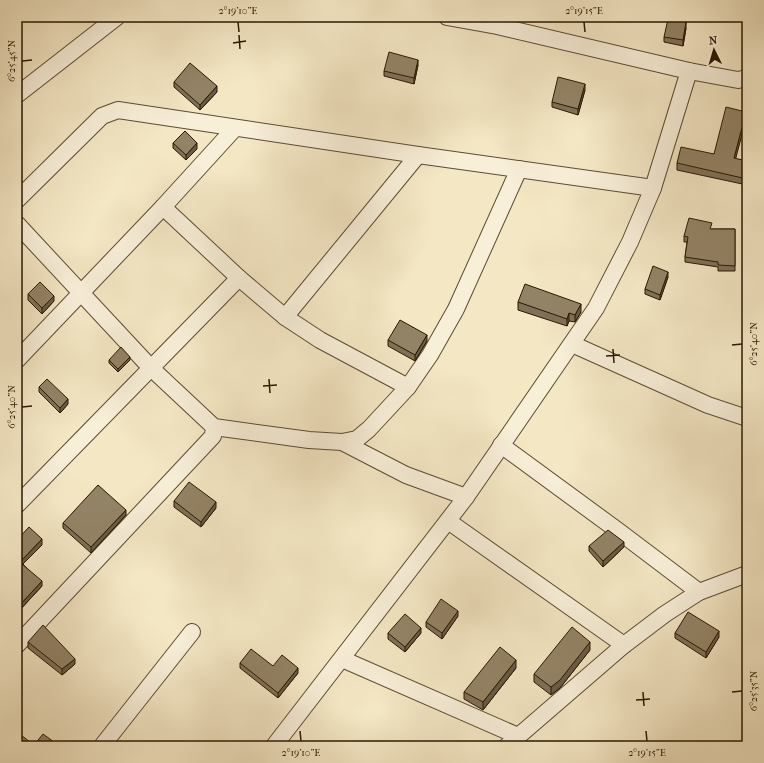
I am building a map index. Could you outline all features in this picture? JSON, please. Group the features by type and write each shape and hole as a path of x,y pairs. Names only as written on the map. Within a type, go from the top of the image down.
{"street":[{"path":"448,17 492,21 689,71 738,80 747,78"},
{"path":"20,86 52,69 114,18"},
{"path":"274,746 466,497 572,344 603,295 630,242 653,188 689,71"},
{"path":"17,200 102,116 109,112 126,110 235,128 653,188"},
{"path":"17,360 163,208 235,128"},
{"path":"285,317 418,155"},
{"path":"17,224 83,293 151,368 214,427 309,440 342,442 357,439 369,429 408,387 430,355 456,309 519,169"},
{"path":"163,208 239,278 285,317 320,340 408,387"},
{"path":"17,505 239,278"},
{"path":"572,344 708,405 747,418"},
{"path":"17,645 214,436 214,427"},
{"path":"342,442 406,475 466,497"},
{"path":"501,445 699,592"},
{"path":"448,521 624,645"},
{"path":"342,659 513,741 624,645 665,614 699,592 747,574"},
{"path":"102,746 192,632"}],"building":[{"path":"668,19 686,22 683,40 664,37"},
{"path":"389,52 418,60 414,78 384,71"},
{"path":"190,63 217,86 200,105 174,82"},
{"path":"558,77 585,84 578,109 552,102"},
{"path":"726,107 746,112 734,158 747,161 747,179 677,163 681,147 714,154"},
{"path":"185,131 197,143 186,155 173,143"},
{"path":"689,218 712,223 710,229 735,229 735,266 718,265 718,262 685,257 688,237 684,236"},
{"path":"653,266 668,272 660,295 645,289"},
{"path":"40,282 54,296 42,308 28,294"},
{"path":"525,284 581,304 575,315 569,313 567,319 518,302"},
{"path":"400,320 427,335 415,355 388,340"},
{"path":"121,347 130,357 118,369 109,360"},
{"path":"47,379 68,399 60,408 39,387"},
{"path":"189,482 216,502 201,522 174,501"},
{"path":"98,485 126,510 91,547 63,523"},
{"path":"29,527 42,539 21,561 17,557 17,540"},
{"path":"608,530 624,542 603,561 589,546"},
{"path":"22,564 42,581 18,607 17,569"},
{"path":"441,599 458,611 442,633 426,622"},
{"path":"688,612 719,631 706,652 675,633"},
{"path":"405,614 421,628 405,647 388,633"},
{"path":"43,625 75,659 62,669 28,642"},
{"path":"572,627 590,642 560,680 551,687 534,674"},
{"path":"500,647 516,660 483,702 464,692"},
{"path":"251,649 273,666 282,655 298,668 278,693 240,663"},
{"path":"17,732 34,745 43,734 54,742 52,746 17,746"}]}
